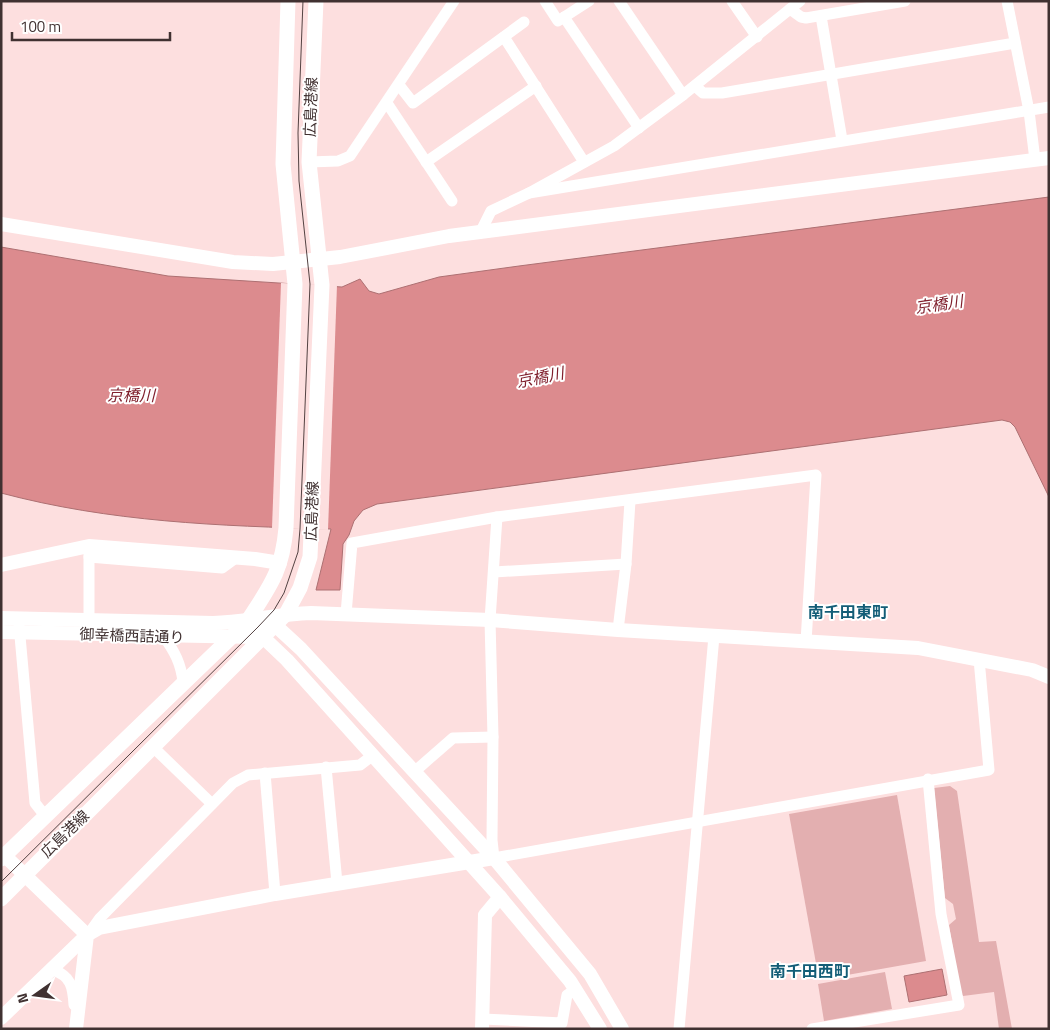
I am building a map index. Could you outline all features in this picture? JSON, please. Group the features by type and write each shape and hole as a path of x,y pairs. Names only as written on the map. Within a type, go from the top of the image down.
{"main road":[{"name":"広島港線","path":"2,856 247,622 275,579 280,563 286,528 295,284 283,164 288,1"},
{"name":"広島港線","path":"1,899 286,614 306,574 310,556 322,285 321,260 309,162 316,1"}],"street":[{"path":"309,162 345,160 350,156 387,104 454,1"},
{"path":"545,1 558,21 589,1"},
{"path":"619,1 683,96"},
{"path":"732,1 757,37"},
{"path":"480,233 491,212 530,193 614,146 683,96 800,1"},
{"path":"790,9 801,17 821,16 905,1"},
{"path":"1,224 233,262 294,262 321,260 480,233 1042,159 1029,110 1007,1"},
{"path":"821,16 842,140"},
{"path":"564,17 639,128"},
{"path":"399,85 413,103 524,22"},
{"path":"504,36 584,162"},
{"path":"695,86 703,93 722,93 1015,43"},
{"path":"426,162 536,86"},
{"path":"387,104 452,201"},
{"path":"530,193 1049,107"},
{"path":"346,614 352,543 497,517 816,475 806,642"},
{"path":"618,630 626,564 630,501"},
{"path":"494,858 492,840 493,737 490,620 497,517"},
{"path":"89,552 89,621"},
{"path":"1,565 89,552 237,557 280,563"},
{"path":"494,572 626,564"},
{"path":"247,622 286,614 346,614 490,620 618,630 918,648 1032,670 1049,676"},
{"name":"御幸橋西詰通り","path":"1,618 19,626 164,637 262,637"},
{"name":"御幸橋西詰通り","path":"1,632 19,626 89,621 247,622"},
{"path":"247,622 275,625 300,649 494,858 590,974 622,1029"},
{"path":"247,622 287,660 500,897 576,990 600,1029"},
{"path":"19,626 35,803 46,816"},
{"path":"679,1029 699,822 714,636"},
{"path":"164,637 174,650 181,665 183,682"},
{"path":"88,935 99,928 117,923 275,894 494,858 928,779 990,770 979,660"},
{"path":"414,772 453,738 493,737"},
{"path":"153,747 212,804"},
{"path":"1,1018 88,935 100,918 233,783 248,775 360,765 372,756"},
{"path":"326,767 337,883"},
{"path":"265,773 275,894"},
{"path":"812,1029 877,1023 959,1005 941,914 928,779"},
{"path":"2,856 25,875 88,935"},
{"path":"500,897 485,915 483,1024 562,1023 567,995 576,990"},
{"path":"76,1029 88,935"},
{"path":"53,970 63,973 70,980 74,989 76,1029"}],"shaded area":[{"path":"950,786 957,791 979,942 996,941 1012,1029 999,1029 994,992 963,996 960,992 949,925 956,919 953,904 945,898 934,788"},
{"path":"897,795 926,961 819,980 789,814"},
{"path":"885,972 892,1009 824,1021 818,984"}],"water":[{"name":"京橋川","path":"1049,197 1049,497 1015,427 1010,422 1002,420 377,504 363,510 354,521 349,535 343,544 340,590 316,590 331,529 165,521 42,503 1,493 1,247 168,276 342,287 360,279 369,291 379,294 439,277"},
{"path":"942,969 947,995 909,1002 904,976"}],"pier":[{"path":"281,283 337,285 328,530 272,528"}],"tram line":[{"path":"1,882 258,627 274,610 284,593 298,552 300,529 310,284 299,181 298,133 303,1"}],"district":[{"name":"南千田東町","path":"848,612"},
{"name":"南千田西町","path":"810,971"}]}
